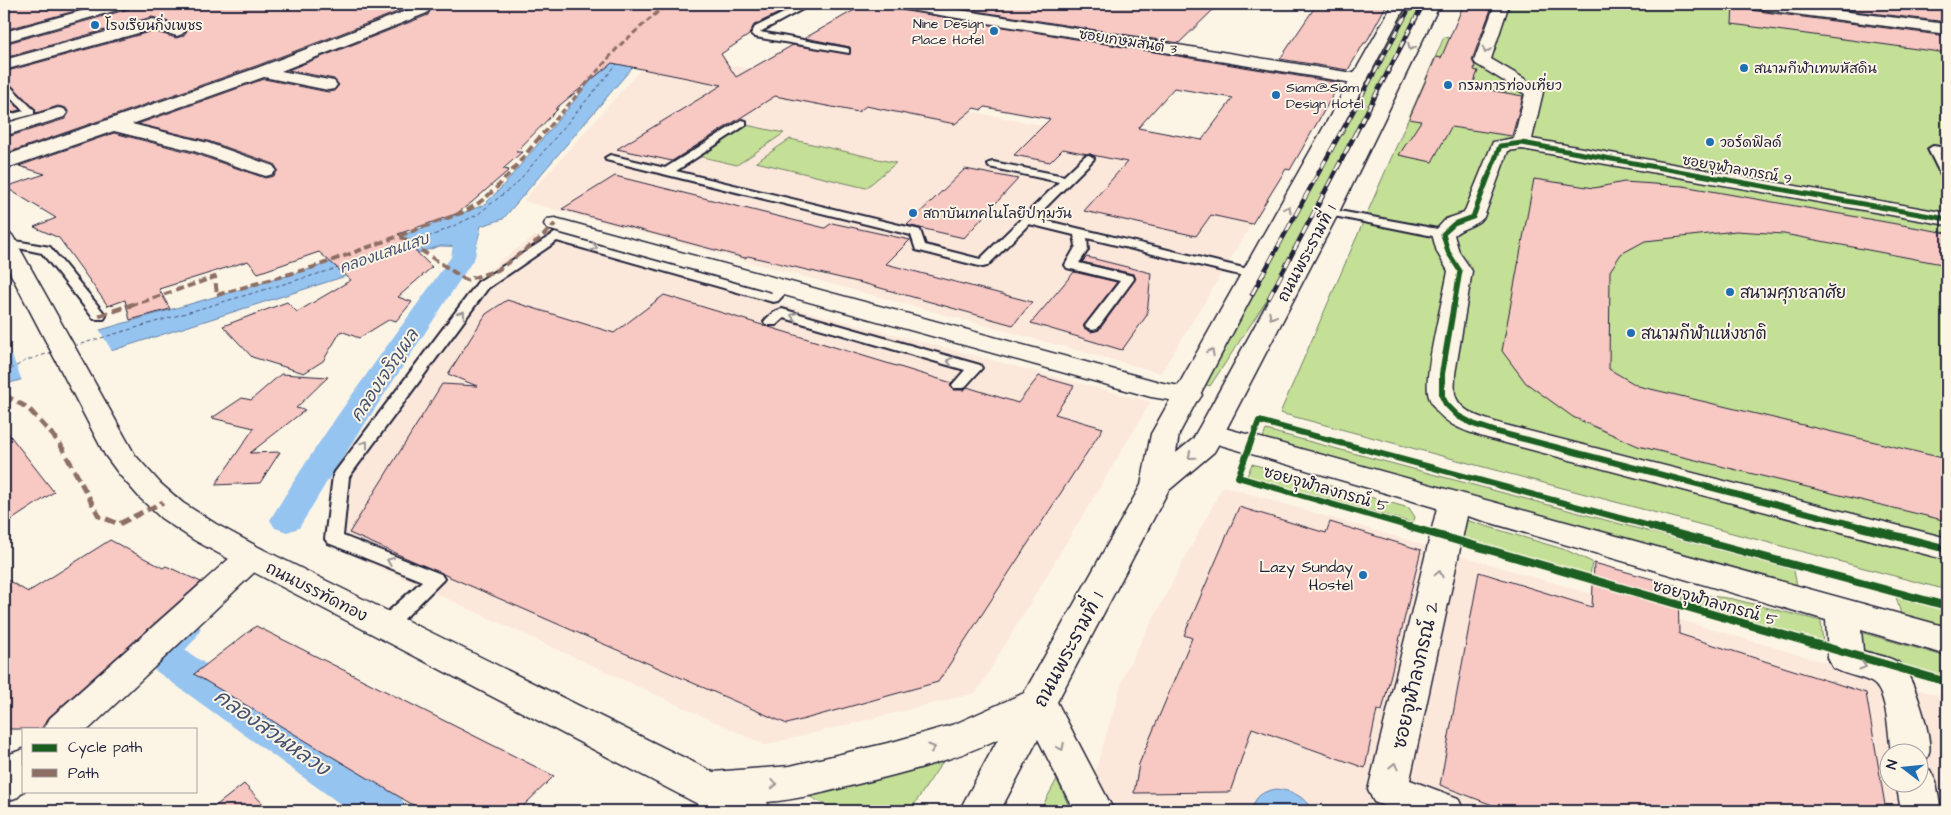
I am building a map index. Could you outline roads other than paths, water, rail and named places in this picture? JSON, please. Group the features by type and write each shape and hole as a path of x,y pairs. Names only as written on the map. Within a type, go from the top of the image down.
{"street":[{"path":"4,37 123,4"},
{"path":"4,163 263,72 414,15 422,10 421,7 408,4"},
{"name":"ซอยเกษมสันต์ 3","path":"897,4 1359,79"},
{"name":"ถนนพระรามที่ 1","path":"980,811 1156,485 1165,434 1400,4"},
{"name":"ถนนพระรามที่ 1","path":"1156,485 1204,445 1328,212 1433,4"},
{"path":"1502,4 1482,61 1534,92 1522,143 1500,146 1472,217 1454,224 1443,234 1448,252 1460,271 1443,371 1441,395 1452,410 1466,422 1497,432 1947,548"},
{"path":"1756,4 1947,29"},
{"path":"12,22 87,38"},
{"path":"4,64 6,66 153,24 177,31"},
{"path":"263,72 328,85"},
{"path":"4,130 58,113"},
{"path":"113,125 201,147 266,170"},
{"name":"ซอยจุฬาลงกรณ์ 9","path":"1522,143 1947,219"},
{"path":"555,224 778,293 1161,391 1189,392 1228,399"},
{"name":"ถนนบรรทัดทอง","path":"4,241 120,455 137,477 163,502 199,528 252,557 683,776 710,801 751,811"},
{"name":"ซอยจุฬาลงกรณ์ 5","path":"1210,434 1947,640"},
{"name":"ซอยจุฬาลงกรณ์ 2","path":"1444,811 1388,790 1444,552 1454,501"},
{"path":"64,728 112,682 252,557"},
{"path":"1842,611 1846,658 1854,663 1887,673 1898,690 1908,742"},
{"path":"710,801 892,759 963,738 1039,703 1094,811"},
{"path":"4,785 22,768"},
{"path":"1918,792 1921,811"}],"lane":[{"path":"808,4 758,29 755,34 846,51"},
{"path":"4,85 31,112 4,119"},
{"path":"668,171 742,123"},
{"path":"1947,151 1934,149 1947,177"},
{"path":"610,158 916,233 920,247 983,263 1089,158"},
{"path":"993,165 1067,180"},
{"path":"1328,212 1443,234"},
{"path":"1027,220 1252,274"},
{"path":"1078,232 1083,240 1082,251 1071,265 1128,279 1092,326"},
{"path":"386,626 435,579 334,539 341,476 483,285 555,237 778,293"},
{"path":"4,241 46,250 99,316"},
{"path":"771,322 782,313 975,368 959,385"}],"water":[{"name":"คลองแสนแสบ","path":"670,4 695,4 659,36 503,219 481,226 476,247 440,246 4,385 4,358 314,268 484,205 502,187 621,45"},
{"path":"1277,789 1288,791 1298,796 1313,811 1252,811 1260,795"}],"waterway":[{"name":"คลองเจริญผล","path":"287,520 314,476 463,257 468,225"},
{"name":"คลองสวนหลวง","path":"182,629 159,652 385,811"}],"railway":[{"path":"1341,134 1412,4"},
{"path":"1355,134 1423,4"},
{"path":"1252,294 1341,132"},
{"path":"1269,298 1356,132"}],"place":[{"name":"โรงเรียนกิ่งเพชร","path":"95,25"},
{"name":"Nine Design Place Hotel","path":"994,31"},
{"name":"สนามกีฬาเทพหัสดิน","path":"1744,68"},
{"name":"กรมการท่องเที่ยว","path":"1448,85"},
{"name":"Siam@Siam Design Hotel","path":"1276,95"},
{"name":"วอร์ดฟิลด์","path":"1710,142"},
{"name":"สถาบันเทคโนโลยีปทุมวัน","path":"913,213"},
{"name":"สนามศุภชลาศัย","path":"1730,292"},
{"name":"สนามกีฬาแห่งชาติ","path":"1631,333"},
{"name":"Lazy Sunday Hostel","path":"1363,575"}]}
